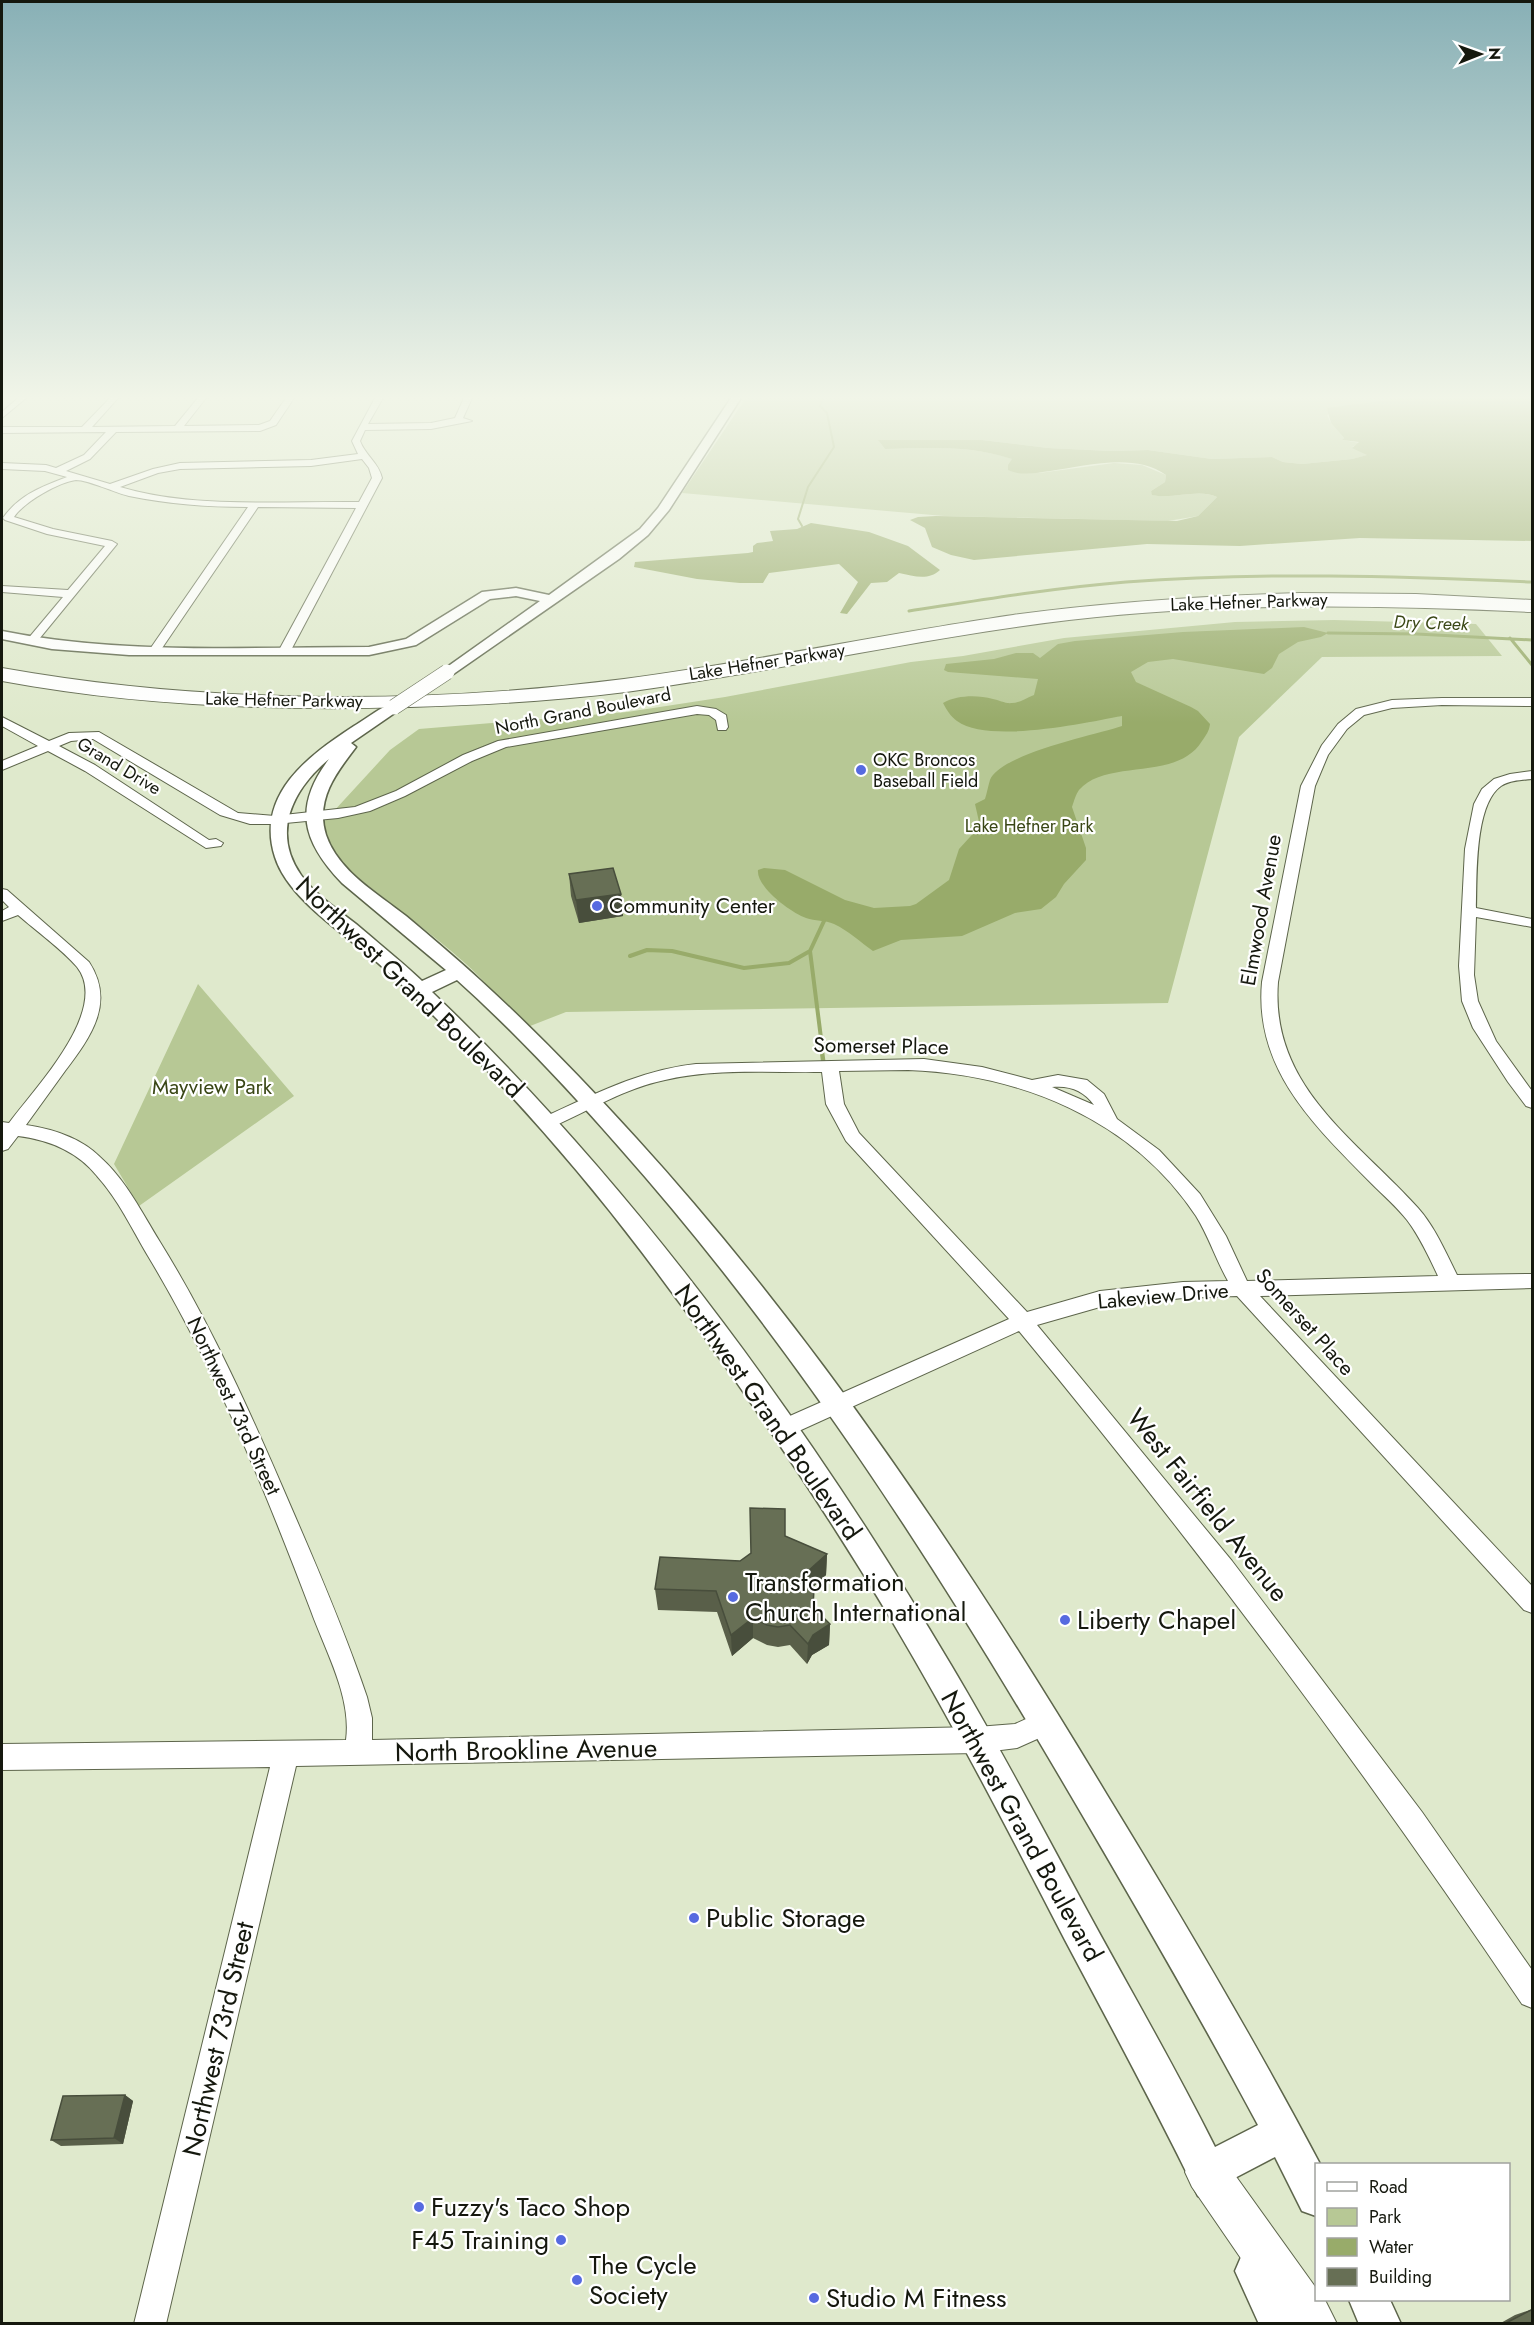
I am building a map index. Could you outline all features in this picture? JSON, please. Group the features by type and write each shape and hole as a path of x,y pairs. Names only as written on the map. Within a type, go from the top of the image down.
{"highway":[{"name":"Lake Hefner Parkway","path":"2,658 113,675 237,686 314,688 462,684 551,678 658,666 969,615 1103,597 1186,591 1301,587 1402,588 1533,595"},
{"name":"Lake Hefner Parkway","path":"2,675 134,693 224,700 323,702 466,699 625,685 1021,621 1126,608 1232,601 1329,599 1533,606"}],"main road":[{"path":"1207,2172 1314,2324"}],"street":[{"path":"18,506 8,518 51,532 112,544 31,642"},
{"path":"154,652 253,506"},
{"path":"284,652 362,506"},
{"name":"Northwest Grand Boulevard","path":"665,506 649,526 624,548 364,729 335,744 307,769 285,799 281,820 281,851 295,880 419,990 548,1122 676,1280 782,1428 874,1567 977,1740 1207,2172 1280,2324"},
{"path":"2,589 72,594"},
{"path":"2,636 74,648 154,652 369,651 397,646 417,638 476,600 494,593 516,592 551,599"},
{"name":"Elmwood Avenue","path":"1452,1284 1429,1238 1413,1214 1317,1116 1291,1078 1270,1026 1270,982 1308,786 1321,756 1343,726 1361,712 1388,704 1533,702"},
{"name":"North Grand Boulevard","path":"2,766 76,735 95,735 236,818 250,821 281,820 313,817 373,805 477,753 503,744 697,710 716,713 722,718 722,727"},
{"name":"Grand Drive","path":"2,721 49,745 133,795 206,844 216,843"},
{"name":"Northwest Grand Boulevard","path":"364,729 324,776 315,797 313,817 315,833 323,852 334,866 488,998 591,1103 704,1232 836,1405 984,1622 1046,1722 1236,2046 1315,2193"},
{"path":"1533,776 1510,777 1491,787 1484,797 1476,819 1472,852 1467,979 1470,1001 1490,1044 1533,1102"},
{"path":"2,893 84,965 92,981 95,999 88,1026 5,1134"},
{"path":"2,917 20,908"},
{"path":"1469,911 1533,923"},
{"path":"419,990 459,972"},
{"name":"Somerset Place","path":"548,1122 626,1087 665,1074 712,1069 904,1065 942,1067 990,1075 1068,1100 1110,1123 1142,1146 1186,1188 1217,1237 1232,1274 1242,1289 1533,1602"},
{"name":"West Fairfield Avenue","path":"830,1067 835,1104 852,1137 1023,1321 1224,1566 1373,1765 1533,1994"},
{"name":"Northwest 73rd Street","path":"5,1134 39,1132 64,1141 87,1155 102,1170 166,1267 242,1415 319,1599 354,1693 360,1733 357,1753"},
{"name":"Lakeview Drive","path":"782,1428 1023,1321 1072,1306 1123,1296 1183,1290 1532,1281"},
{"name":"North Brookline Avenue","path":"2,1757 357,1753 977,1740 1017,1736 1046,1722"},
{"name":"Northwest 73rd Street","path":"150,2324 286,1754"},
{"path":"1207,2172 1283,2132"},
{"path":"1370,2301 1381,2324"}],"green space":[{"path":"836,506 1208,506 1198,516 1168,521 944,516"},
{"name":"Lake Hefner Park","path":"1334,620 1476,624 1502,656 1322,657 1239,737 1168,1003 566,1012 525,1028 466,964 343,865 326,833 322,831 322,824 390,750 419,729 627,712 725,697 911,662 963,656 1064,638 1235,622"},
{"name":"Mayview Park","path":"198,984 294,1096 139,1206 114,1164"}],"water":[{"path":"1208,506 1532,506 1532,541 1360,538 1240,546 1147,544 974,560 951,555 932,547 925,528 910,520 936,516 1177,521 1198,516"},
{"path":"811,523 869,532 908,546 940,570 926,577 899,573 887,582 871,583 847,614 840,613 858,582 839,564 769,573 763,583 697,579 634,567 635,562 753,552 753,546 757,543 773,541 770,531 797,529"},
{"path":"1304,627 1328,633 1321,637 1298,642 1279,654 1272,668 1264,674 1173,659 1148,662 1131,672 1136,682 1198,711 1210,724 1208,731 1191,754 1176,761 1107,775 1091,780 1079,790 1072,807 1086,848 1086,860 1064,884 1056,897 1041,909 1015,913 962,936 901,940 873,951 834,924 806,918 792,911 768,891 759,877 758,870 764,868 785,870 845,900 874,908 916,904 949,880 959,849 980,826 975,804 985,799 990,780 997,771 1029,754 1122,726 1122,716 1037,730 991,731 972,728 957,721 943,703 955,698 974,696 1007,703 1018,702 1034,695 1038,679 948,672 944,670 946,664 994,659 1016,653 1033,653 1040,658 1058,644 1075,641 1183,632"}],"building":[{"path":"613,868 621,894 576,900 569,874"},
{"name":"Transformation Church International","path":"750,1508 785,1509 785,1536 827,1554 807,1572 814,1589 813,1607 830,1624 813,1635 808,1644 790,1625 778,1627 767,1625 753,1618 731,1635 716,1591 655,1589 660,1557 740,1561 751,1553"},
{"path":"125,2095 114,2138 51,2140 63,2096"},
{"path":"1533,2309 1533,2324 1504,2324"}],"waterway":[{"path":"802,506 798,519 802,526"},
{"path":"909,611 1071,588 1177,579 1329,576 1532,582"},
{"name":"Dry Creek","path":"1328,633 1417,634 1511,639"},
{"name":"Dry Creek","path":"1511,639 1532,640"},
{"path":"1511,639 1532,665"},
{"path":"810,951 824,921"},
{"path":"630,956 647,950 672,951 744,968 789,963 810,951"},
{"path":"810,951 822,1046"},
{"path":"821,1045 824,1067"}],"place":[{"name":"OKC Broncos Baseball Field","path":"861,770"},
{"name":"Community Center","path":"597,906"},
{"name":"Transformation Church International","path":"733,1597"},
{"name":"Liberty Chapel","path":"1065,1620"},
{"name":"Public Storage","path":"694,1918"},
{"name":"Fuzzy's Taco Shop","path":"419,2207"},
{"name":"F45 Training","path":"561,2240"},
{"name":"The Cycle Society","path":"577,2280"},
{"name":"Studio M Fitness","path":"814,2298"}]}
